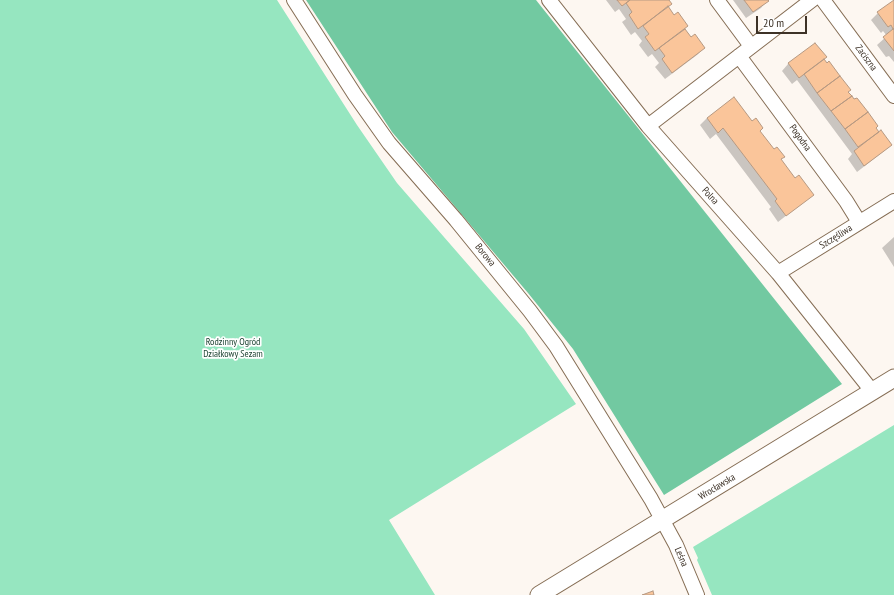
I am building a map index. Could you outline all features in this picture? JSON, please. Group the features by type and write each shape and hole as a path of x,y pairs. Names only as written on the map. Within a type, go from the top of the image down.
{"street":[{"name":"Borowa","path":"294,0 355,95 389,143 456,220 530,311 556,346 662,520"},
{"name":"Polna","path":"549,0 648,126 778,273 872,391"},
{"path":"717,0 751,46"},
{"path":"648,126 812,0"},
{"name":"Zaciszna","path":"823,0 894,96"},
{"name":"Pogodna","path":"739,56 846,201 859,222"},
{"name":"Szczęśliwa","path":"778,273 894,201"},
{"name":"Wrocławska","path":"539,595 894,378"},
{"name":"Leśna","path":"662,520 676,545 697,595"}],"green space":[{"name":"Rodzinny Ogród Działkowy Sezam","path":"0,0 277,0 357,125 397,183 524,329 576,404 389,520 435,595 0,595"},
{"path":"306,0 536,0 842,384 664,495 573,349 528,293 392,132"},
{"path":"894,425 894,595 712,595 693,547"}],"building":[{"path":"617,0 630,0 622,6"},
{"path":"630,0 669,0 672,4 638,29 629,15 632,12 626,3"},
{"path":"744,0 768,0 769,1 753,12"},
{"path":"894,0 893,29 891,25 888,27 877,12"},
{"path":"668,6 674,15 678,12 688,26 655,51 645,37 649,34 643,26"},
{"path":"685,29 691,37 695,34 705,48 672,73 662,59 665,56 659,48"},
{"path":"894,29 894,51 883,37"},
{"path":"815,43 827,57 799,78 788,63"},
{"path":"824,59 827,63 829,61 840,76 817,93 804,74"},
{"path":"840,76 851,90 848,92 852,96 831,111 817,93"},
{"path":"852,96 854,99 857,98 868,112 845,129 831,111"},
{"path":"734,97 752,121 756,118 763,128 760,131 774,149 777,147 785,157 781,159 795,178 799,175 814,195 786,216 775,201 777,199 723,128 718,133 707,118"},
{"path":"868,112 878,126 876,128 879,132 858,147 845,129"},
{"path":"881,130 892,145 864,166 854,151"},
{"path":"653,591 654,595 642,595"}]}
